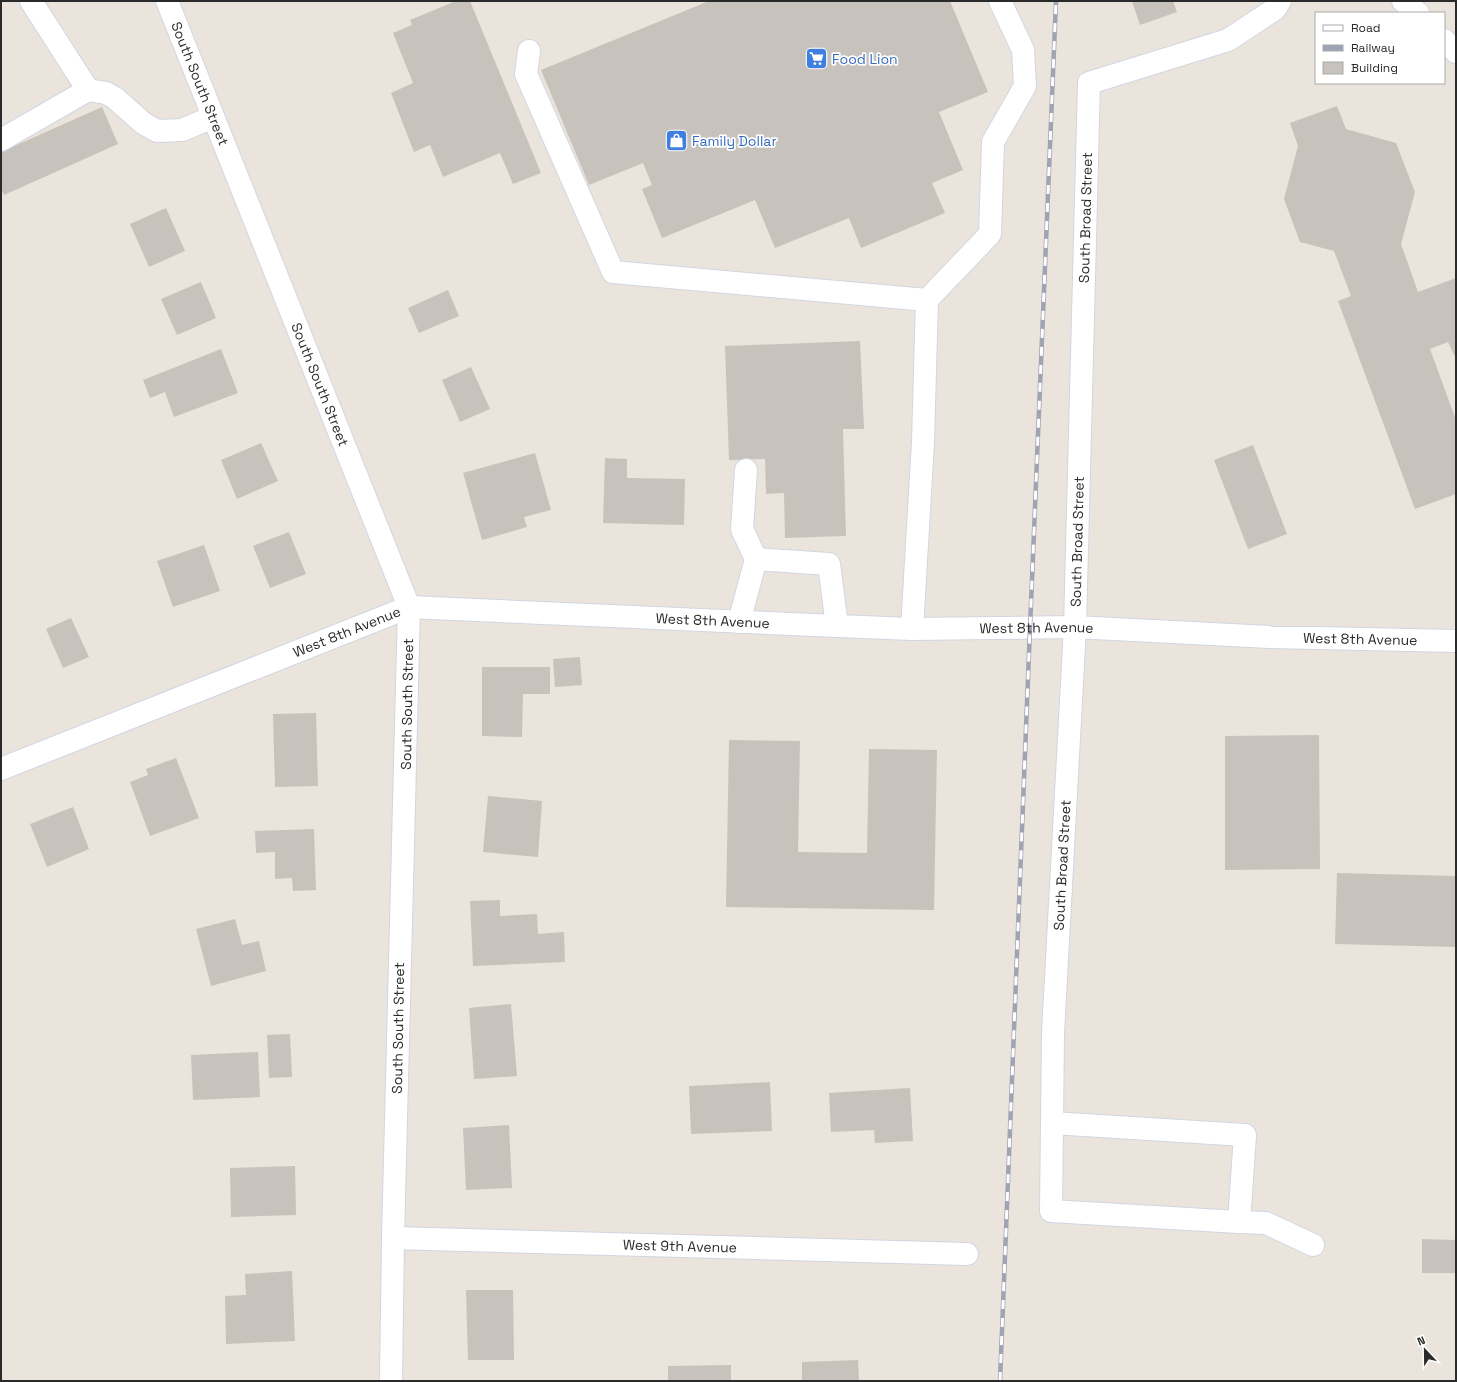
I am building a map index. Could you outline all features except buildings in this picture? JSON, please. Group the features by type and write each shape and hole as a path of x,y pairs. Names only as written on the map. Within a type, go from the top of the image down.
{"street":[{"path":"30,1 88,90"},
{"name":"South South Street","path":"167,1 409,606 393,1238 391,1381"},
{"path":"912,629 923,442 927,300 990,234 993,142 1025,86 1023,50 1000,1"},
{"name":"South Broad Street","path":"1239,1222 1051,1211 1053,1033 1075,627 1089,83 1228,40 1275,9 1280,1"},
{"path":"1403,1 1417,12"},
{"path":"1445,41 1456,52"},
{"path":"529,51 526,74 613,272 927,300"},
{"path":"1,140 88,90 106,93 115,98 143,123 157,131 182,130 213,117"},
{"path":"738,622 756,559 742,529 746,470"},
{"path":"756,559 829,564 837,626"},
{"name":"West 8th Avenue","path":"1,769 409,606 912,629 1075,627 1270,637 1456,641"},
{"path":"1052,1123 1245,1135 1239,1222 1266,1223 1313,1245"},
{"name":"West 9th Avenue","path":"393,1238 967,1254"}],"railway":[{"path":"1000,1381 1056,1"}],"place":[{"name":"Food Lion","path":"816,59"},
{"name":"Family Dollar","path":"676,141"}]}
